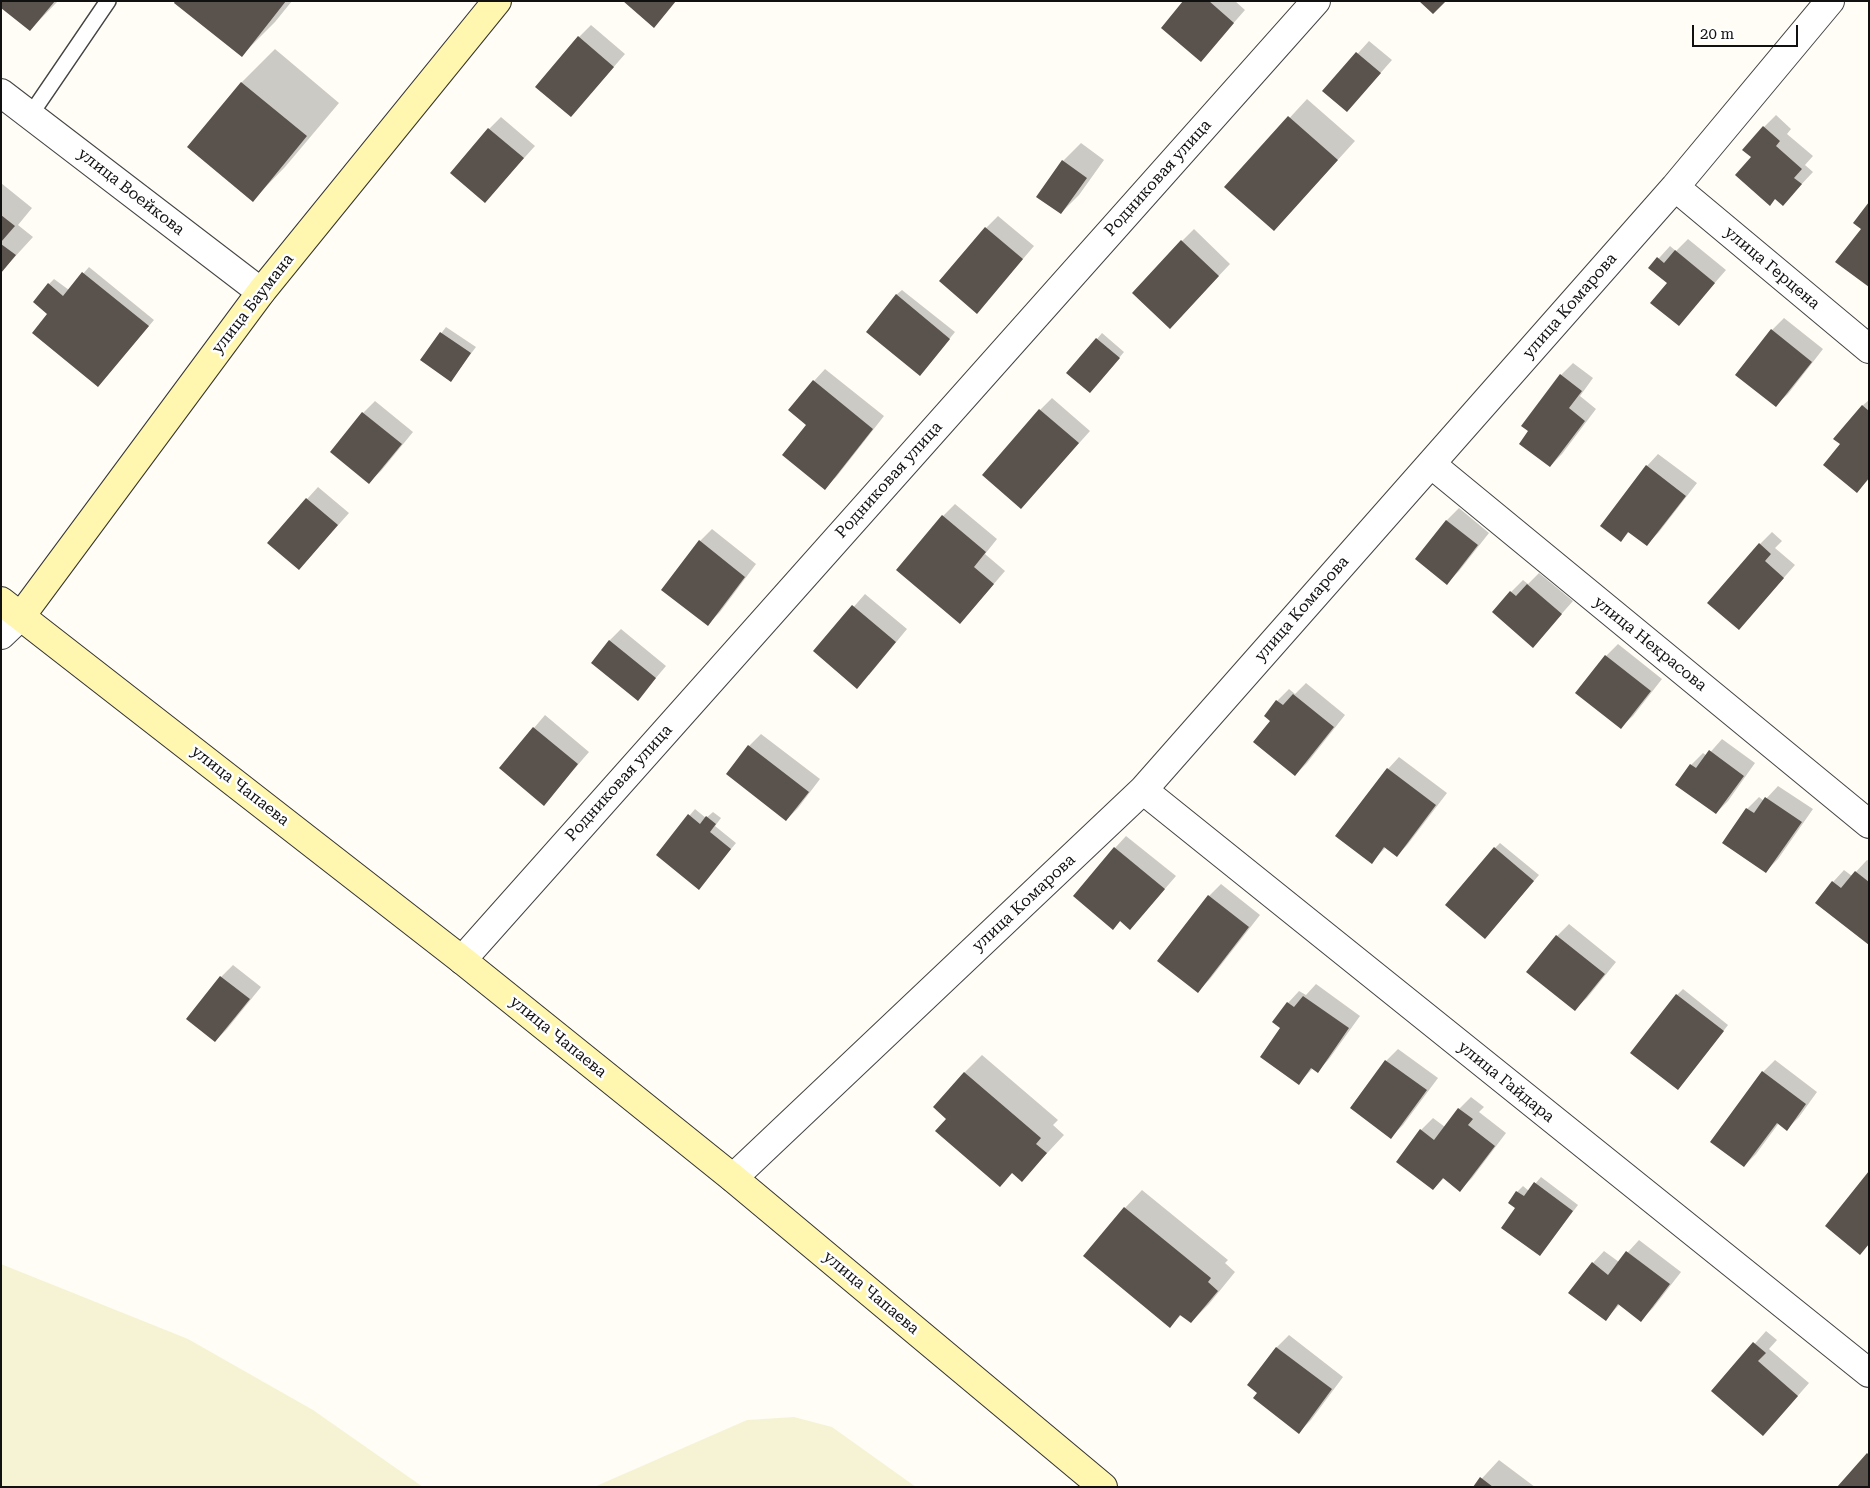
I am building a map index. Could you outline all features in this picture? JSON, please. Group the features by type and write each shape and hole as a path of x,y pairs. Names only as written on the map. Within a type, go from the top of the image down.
{"street":[{"name":"улица Баумана","path":"11,608 260,292 497,1"},
{"name":"Родниковая улица","path":"462,960 1316,1"},
{"name":"улица Комарова","path":"733,1178 1143,790 1676,187 1830,1"},
{"name":"улица Воейкова","path":"1,92 260,292"},
{"name":"улица Герцена","path":"1676,187 1869,349"},
{"name":"улица Некрасова","path":"1431,464 1869,824"},
{"name":"улица Чапаева","path":"11,608 462,960 733,1178 1103,1487"},
{"path":"1,635 11,608"},
{"name":"улица Гайдара","path":"1143,790 1869,1373"}],"lane":[{"path":"30,114 108,1"}],"shaded area":[{"path":"1,1264 188,1339 313,1410 423,1487 1,1487"},
{"path":"794,1417 832,1427 916,1487 594,1487 747,1420"}],"building":[{"path":"1,1 55,1 30,31 1,8"},
{"path":"175,1 286,1 242,57 174,3"},
{"path":"623,1 676,1 654,28"},
{"path":"1183,1 1209,1 1234,23 1201,62 1161,28"},
{"path":"1419,1 1446,1 1433,14"},
{"path":"578,36 614,67 571,117 535,87"},
{"path":"1356,52 1381,73 1347,112 1322,91"},
{"path":"241,82 307,136 253,202 187,147"},
{"path":"1288,116 1338,160 1274,231 1224,187"},
{"path":"1763,126 1780,141 1776,146 1802,169 1794,178 1802,184 1783,206 1775,199 1770,206 1735,175 1751,157 1742,150"},
{"path":"488,128 524,158 485,203 450,173"},
{"path":"1062,160 1087,178 1061,214 1036,197"},
{"path":"1869,202 1869,287 1835,262 1861,229 1853,223"},
{"path":"1,215 15,226 1,242"},
{"path":"985,227 1023,259 977,314 939,281"},
{"path":"1181,240 1219,276 1170,329 1132,293"},
{"path":"1,244 16,255 1,273"},
{"path":"1675,250 1715,283 1679,326 1650,303 1667,283 1648,268 1657,257 1664,263"},
{"path":"82,272 149,326 98,387 32,333 47,314 33,302 48,283 63,296"},
{"path":"896,294 950,339 920,376 866,332"},
{"path":"1771,329 1812,362 1776,407 1735,375"},
{"path":"440,332 471,353 451,382 420,360"},
{"path":"1096,338 1120,358 1090,393 1066,373"},
{"path":"1560,374 1582,391 1569,408 1585,421 1550,467 1519,444 1528,431 1521,426"},
{"path":"813,380 873,429 825,490 782,455 806,425 788,410"},
{"path":"1862,405 1869,411 1869,478 1857,493 1823,465 1840,444 1833,439"},
{"path":"1039,409 1079,443 1021,509 982,475"},
{"path":"362,412 402,444 369,484 330,452"},
{"path":"1646,465 1686,496 1647,546 1628,532 1621,542 1600,526"},
{"path":"306,498 338,525 299,570 267,543"},
{"path":"942,515 986,552 974,567 994,584 960,624 896,570"},
{"path":"1446,520 1478,545 1447,585 1415,559"},
{"path":"699,540 745,577 708,626 661,590"},
{"path":"1759,543 1771,554 1765,561 1784,578 1739,630 1707,603"},
{"path":"1527,584 1562,614 1533,648 1492,612 1510,591 1516,596"},
{"path":"852,605 896,642 857,689 813,651"},
{"path":"609,640 656,678 638,701 591,663"},
{"path":"1605,655 1651,691 1621,729 1575,693"},
{"path":"1293,694 1334,727 1295,776 1253,742 1270,721 1264,716 1276,700 1283,705"},
{"path":"533,727 578,764 544,806 499,768"},
{"path":"748,745 809,792 786,821 726,774"},
{"path":"1709,750 1744,776 1716,814 1675,785 1690,764 1696,768"},
{"path":"1387,768 1436,805 1397,857 1384,847 1372,864 1335,836"},
{"path":"1765,797 1802,822 1766,873 1722,843 1746,808 1754,813"},
{"path":"688,814 700,824 706,816 716,824 710,832 731,849 699,890 656,855"},
{"path":"1114,847 1165,889 1130,930 1120,921 1113,930 1073,896"},
{"path":"1494,847 1534,881 1485,939 1445,905"},
{"path":"1855,871 1869,882 1869,945 1815,903 1832,881 1841,888"},
{"path":"1208,895 1249,927 1198,993 1157,961"},
{"path":"1556,935 1605,974 1575,1011 1526,972"},
{"path":"220,976 250,999 215,1042 186,1019"},
{"path":"1676,994 1724,1031 1678,1090 1630,1053"},
{"path":"1303,996 1349,1028 1318,1073 1311,1068 1299,1085 1260,1057 1280,1028 1272,1022 1287,1002 1294,1007"},
{"path":"1385,1060 1427,1090 1391,1139 1350,1108"},
{"path":"1762,1071 1806,1104 1787,1131 1777,1123 1744,1167 1710,1142"},
{"path":"964,1072 1041,1138 1036,1144 1047,1153 1022,1182 1012,1173 1000,1187 935,1131 946,1119 933,1107"},
{"path":"1458,1108 1473,1119 1468,1125 1495,1146 1460,1192 1443,1178 1433,1190 1396,1162 1420,1129 1434,1140"},
{"path":"1869,1171 1869,1244 1860,1255 1825,1226"},
{"path":"1534,1182 1573,1211 1540,1256 1501,1228 1515,1208 1508,1203 1516,1191 1524,1196"},
{"path":"1124,1207 1211,1278 1208,1282 1218,1291 1191,1323 1180,1315 1170,1328 1083,1256"},
{"path":"1626,1251 1670,1284 1641,1322 1618,1304 1606,1321 1568,1293 1592,1262 1608,1275"},
{"path":"1753,1342 1766,1353 1758,1361 1798,1396 1763,1436 1711,1391"},
{"path":"1276,1347 1332,1389 1299,1434 1253,1398 1257,1393 1247,1385"},
{"path":"1867,1453 1869,1455 1869,1487 1837,1487"},
{"path":"1480,1477 1493,1487 1473,1487"}]}
